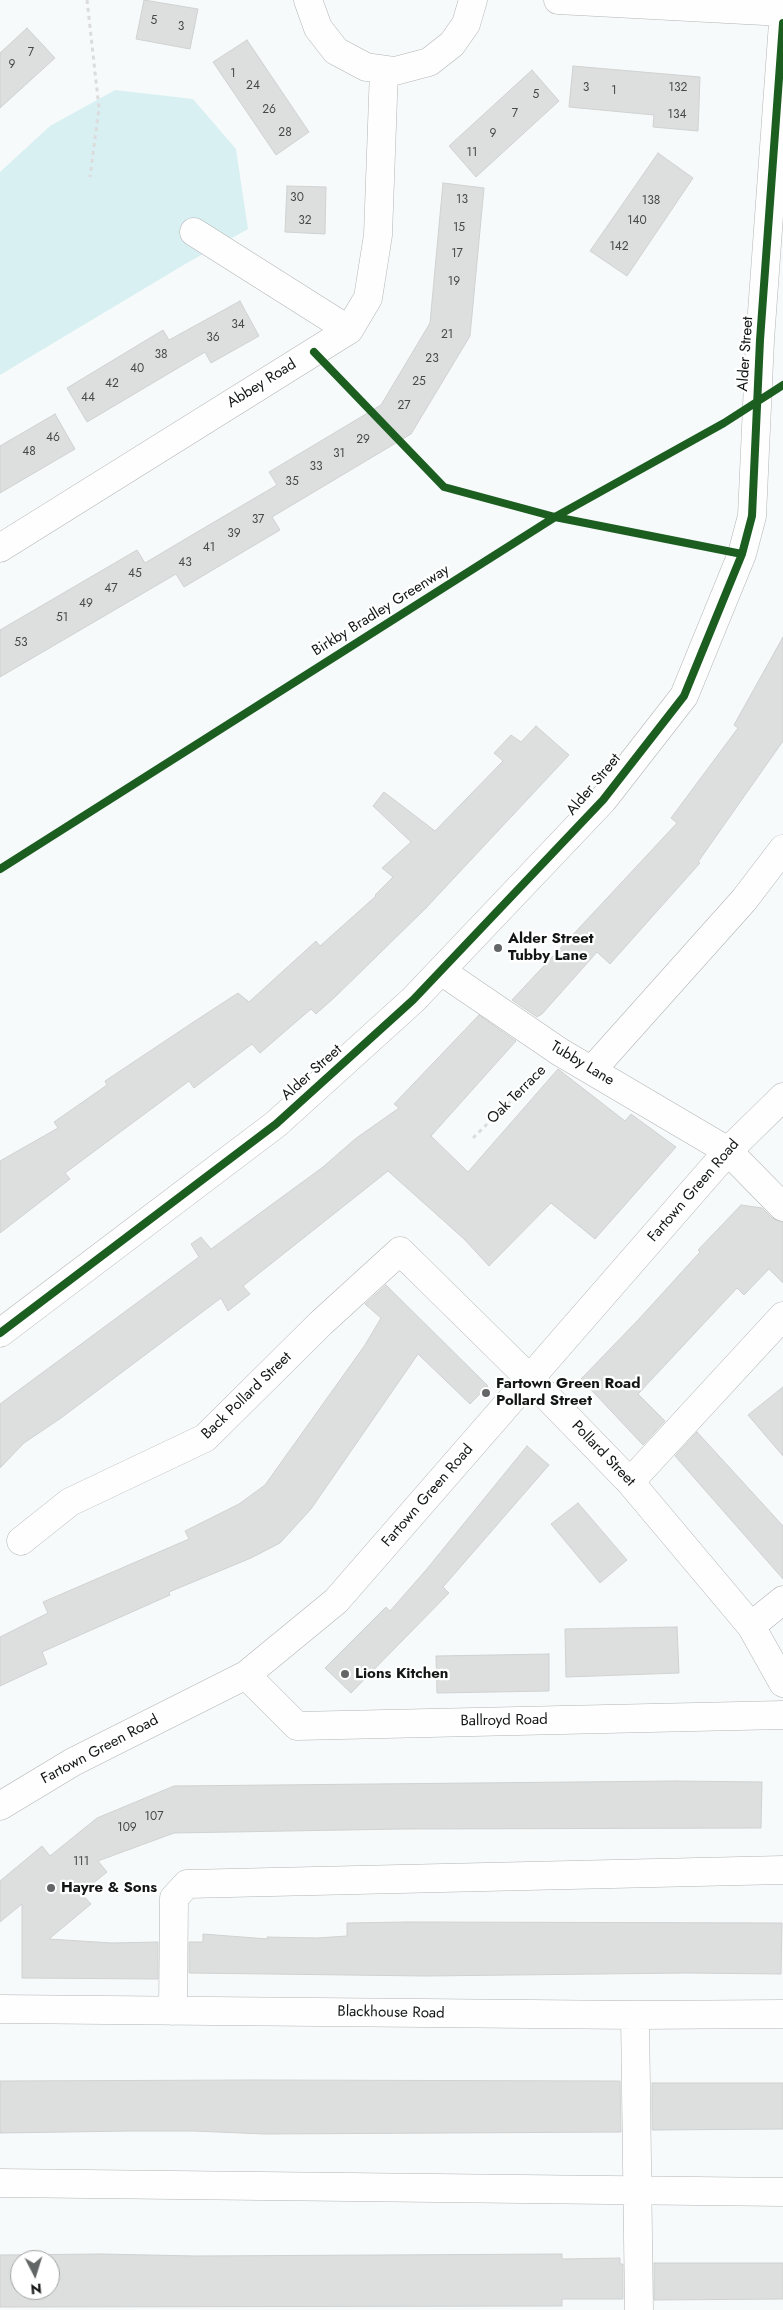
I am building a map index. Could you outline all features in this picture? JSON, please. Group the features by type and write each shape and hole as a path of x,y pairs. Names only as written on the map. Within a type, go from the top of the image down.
{"street":[{"path":"308,0 318,28 336,51 366,67 395,71 429,62 452,44 466,24 473,0"},
{"path":"558,0 783,12"},
{"name":"Alder Street","path":"0,1334 276,1124 413,1000 603,800 684,696 742,554 752,516 760,340 783,23"},
{"name":"Abbey Road","path":"0,548 349,330 368,298 378,235 384,70"},
{"path":"194,232 349,330"},
{"path":"592,1070 744,900 783,848"},
{"name":"Tubby Lane","path":"440,971 560,1052 728,1151 783,1207"},
{"name":"Fartown Green Road","path":"0,1806 74,1762 246,1675 336,1601 728,1151 783,1097"},
{"name":"Pollard Street","path":"400,1251 481,1316 530,1380 630,1482 751,1626 783,1683"},
{"name":"Back Pollard Street","path":"21,1541 70,1502 205,1438 321,1323 400,1251"},
{"path":"630,1482 783,1316"},
{"path":"751,1626 783,1600"},
{"name":"Ballroyd Road","path":"246,1675 296,1726 783,1715"},
{"path":"172,2011 174,1898 188,1884 783,1870"},
{"name":"Blackhouse Road","path":"0,2009 635,2015 783,2014"},
{"path":"635,2015 639,2310"},
{"path":"0,2183 638,2192 783,2192"}],"path":[{"path":"87,0 99,108 90,177"}],"shaded area":[{"path":"115,90 193,99 236,149 248,229 187,263 0,375 0,172 50,126"}],"building":[{"path":"144,0 198,9 190,49 136,39"},
{"path":"27,28 55,58 0,108 0,53"},
{"path":"247,40 309,132 276,155 213,62"},
{"path":"573,66 700,77 698,131 653,127 654,115 569,107"},
{"path":"532,70 559,101 476,177 449,146"},
{"path":"658,153 693,178 627,276 590,251"},
{"path":"443,183 484,188 470,336 411,434 272,517 280,530 184,587 176,574 0,677 0,630 137,550 145,563 277,485 269,472 381,405 430,323"},
{"path":"287,186 326,187 325,234 285,232"},
{"path":"240,301 259,336 211,363 205,352 87,422 67,388 163,330 169,340"},
{"path":"55,414 75,449 0,493 0,446"},
{"path":"783,637 783,741 698,862 700,863 610,964 597,952 542,1014 537,1017 512,1000 677,823 671,818 738,728 734,725"},
{"path":"536,726 569,755 425,909 335,997 316,1014 311,1009 260,1053 252,1044 194,1088 189,1081 65,1173 70,1179 0,1233 0,1161 58,1128 54,1122 107,1085 105,1081 238,993 249,1002 316,941 320,946 376,896 393,877 382,868 411,842 373,806 384,792 435,831 503,761 494,753 511,735 521,742"},
{"path":"479,1015 516,1041 431,1136 468,1172 558,1069 625,1121 631,1114 676,1147 595,1239 551,1203 489,1266 464,1239 388,1171 243,1286 250,1294 228,1311 221,1298 61,1418 24,1443 0,1468 0,1404 199,1257 191,1244 201,1237 211,1249 323,1167 355,1139 399,1108 394,1104"},
{"path":"741,1205 762,1208 772,1218 783,1222 783,1283 769,1269 744,1295 737,1288 638,1394 665,1421 643,1445 581,1379 639,1319 700,1252 698,1250"},
{"path":"386,1285 488,1386 470,1404 418,1354 311,1509 280,1543 251,1558 169,1592 170,1595 42,1652 47,1664 0,1686 0,1637 48,1613 43,1602 189,1539 185,1531 239,1504 265,1485 365,1345 381,1318 365,1304"},
{"path":"783,1387 783,1456 748,1415"},
{"path":"697,1432 783,1526 783,1579 675,1456"},
{"path":"527,1446 549,1465 443,1587 449,1593 351,1693 325,1668 386,1607 390,1611 426,1570"},
{"path":"578,1503 627,1560 600,1583 551,1524"},
{"path":"677,1627 679,1673 566,1677 565,1629"},
{"path":"549,1654 549,1691 437,1693 436,1656"},
{"path":"675,1781 762,1782 761,1828 401,1829 174,1833 98,1861 107,1872 81,1893 91,1904 49,1939 112,1943 158,1942 158,1979 22,1978 22,1904 0,1922 0,1881 42,1846 50,1856 97,1818 174,1786"},
{"path":"347,1923 782,1923 781,1974 685,1973 426,1976 189,1973 189,1942 203,1942 203,1934 268,1939 267,1937 317,1938 347,1936"},
{"path":"0,2081 620,2081 621,2132 265,2134 130,2131 0,2133"},
{"path":"652,2083 783,2083 783,2129 652,2130"},
{"path":"60,2254 195,2256 562,2254 562,2259 620,2258 620,2264 623,2264 623,2299 562,2299 562,2306 0,2307 0,2255 10,2255 10,2300 60,2300"},
{"path":"654,2263 783,2263 783,2299 654,2300"}],"cycle path":[{"path":"0,1333 276,1124 413,1000 603,800 684,696 742,554 752,516 760,340 783,23"},
{"path":"314,352 444,487 555,517 742,554"},
{"name":"Birkby Bradley Greenway","path":"0,869 555,517 724,423 783,385"}],"place":[{"name":"Alder Street Tubby Lane","path":"498,948"},
{"name":"Fartown Green Road Pollard Street","path":"486,1393"},
{"name":"Lions Kitchen","path":"345,1674"},
{"name":"Hayre & Sons","path":"51,1888"}]}
